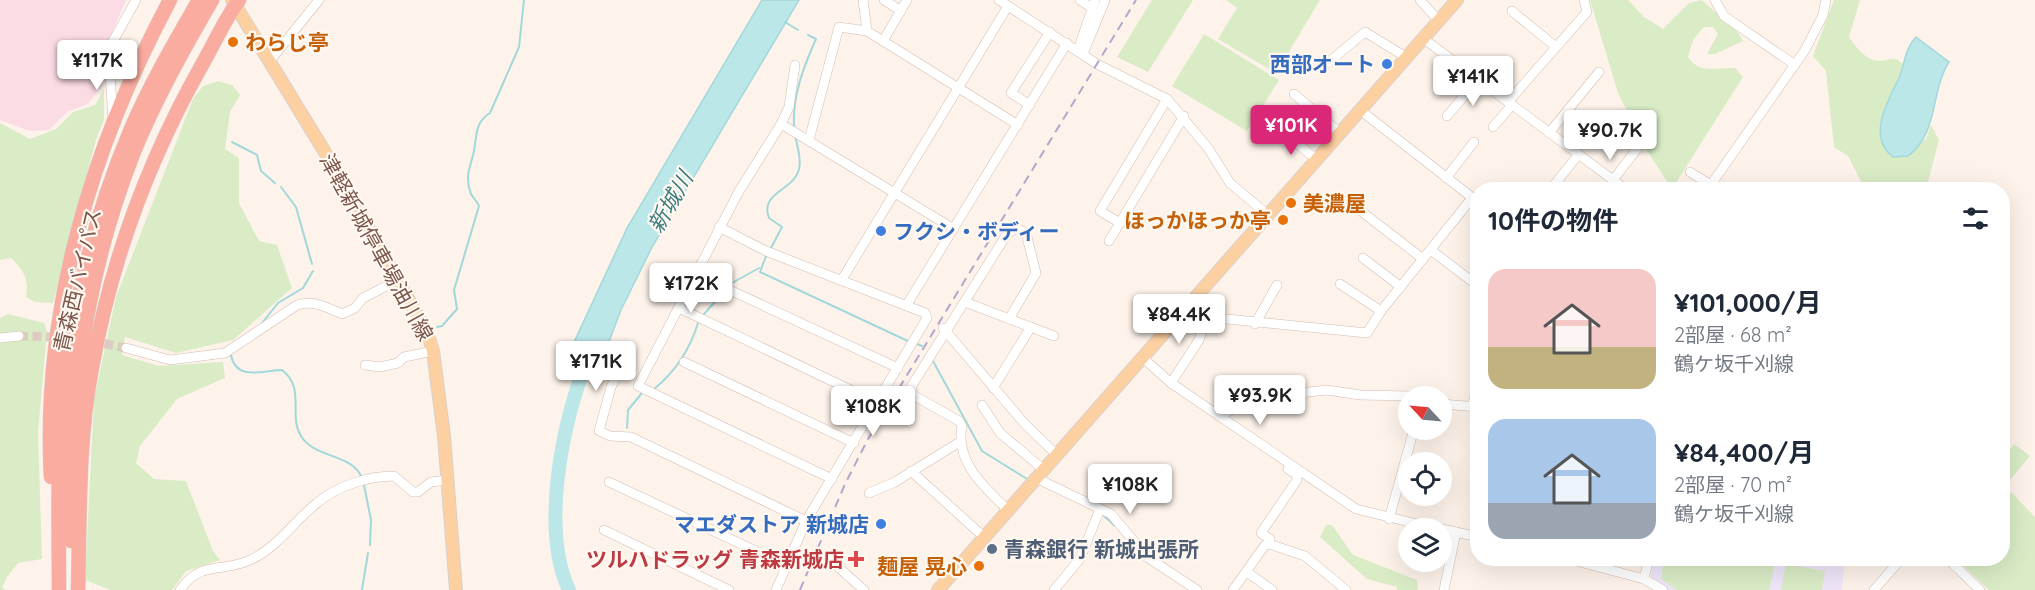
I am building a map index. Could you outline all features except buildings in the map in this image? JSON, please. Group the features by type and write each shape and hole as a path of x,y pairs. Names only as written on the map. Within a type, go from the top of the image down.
{"highway":[{"path":"59,590 50,453 54,355 70,261 88,191 113,121 141,55 170,0"},
{"name":"青森西バイパス","path":"59,590 62,413 70,345 87,259 131,129 161,67 199,0"},
{"name":"青森西バイパス","path":"78,590 71,449 84,325 104,238 142,133 170,74 212,0"},
{"path":"78,590 81,460 89,385 109,288 124,236 162,144 236,2"}],"main road":[{"path":"938,590 1457,0"},
{"name":"津軽新城停車場油川線","path":"236,2 268,62 318,141 427,332 433,351 456,590"}],"street":[{"path":"113,121 109,59 112,43 136,0"},
{"path":"268,62 319,0"},
{"path":"863,0 867,32"},
{"path":"884,0 901,10"},
{"path":"883,41 907,0"},
{"path":"999,0 1107,70 1167,99 1184,116 1230,183 1268,215"},
{"path":"841,280 959,87 1011,8 1021,0"},
{"path":"1080,0 1093,4 1081,52"},
{"path":"1081,52 1105,0"},
{"path":"1420,0 1439,21"},
{"path":"1493,127 1587,12 1584,0"},
{"path":"1715,0 1724,16 1795,65"},
{"path":"1713,182 1795,65 1823,15 1826,0"},
{"path":"1512,11 1556,48"},
{"path":"801,135 839,27 867,32 1018,125"},
{"path":"1030,105 1011,93 1050,32"},
{"path":"1324,66 1365,32 1406,57"},
{"path":"1424,39 1616,182"},
{"path":"906,306 1067,43"},
{"path":"795,65 789,107 781,124 719,227 638,386 832,479"},
{"path":"1549,133 1599,72"},
{"path":"1447,116 1478,80"},
{"path":"1294,94 1340,133"},
{"path":"1120,223 1100,211 1167,99"},
{"path":"1360,110 1470,196"},
{"path":"1109,241 1184,116"},
{"path":"781,124 954,229"},
{"path":"1282,131 1317,160"},
{"path":"1446,178 1474,142"},
{"path":"1613,180 1637,149"},
{"path":"1557,182 1578,155"},
{"path":"1690,172 1703,182"},
{"path":"1191,303 1207,317 1255,324 1367,333 1401,286 1470,206"},
{"path":"1357,208 1423,259"},
{"path":"719,227 766,251 925,313 927,318 942,327 1024,423 1057,455"},
{"path":"1008,510 972,470 958,443 962,426 959,421 913,395 911,387 942,327 964,302 1007,234 1017,228 1026,233 1036,273 1009,319"},
{"path":"1431,250 1470,280"},
{"path":"1364,258 1401,286"},
{"path":"700,265 728,278"},
{"path":"126,348 170,360 225,353 297,305 307,302 320,304 342,314 355,308 363,298 398,280"},
{"path":"1340,284 1381,311"},
{"path":"1255,324 1277,285"},
{"path":"732,291 898,368"},
{"path":"964,302 1054,336"},
{"path":"679,308 878,403"},
{"path":"1171,383 1199,340 1207,317"},
{"path":"776,590 807,521 927,318"},
{"path":"993,388 1031,327"},
{"path":"0,338 19,336"},
{"path":"365,365 380,367 398,363 404,357 433,351"},
{"path":"1143,358 1171,383 1356,509 1398,521"},
{"path":"684,362 854,443"},
{"path":"623,363 611,387 599,431 610,436 631,437 807,521"},
{"path":"1220,416 1253,399 1327,390 1360,395 1398,396"},
{"path":"982,405 1000,434 1040,474 1111,514 1146,557 1197,590"},
{"path":"1452,405 1470,407"},
{"path":"1389,519 1411,440"},
{"path":"869,494 895,482 958,443"},
{"path":"1269,544 1270,539 1262,533 1262,529 1298,480 1297,475 1282,464 1285,459"},
{"path":"911,471 984,537"},
{"path":"180,590 200,571 249,561 279,539 316,503 337,489 394,476 413,492 418,492 431,482 447,480"},
{"path":"609,482 786,565"},
{"path":"1054,590 1080,559 1100,509"},
{"path":"604,530 729,590"},
{"path":"1452,531 1470,535"},
{"path":"1444,590 1456,532"},
{"path":"1233,590 1265,545 1269,544 1305,556 1346,590"},
{"path":"829,558 864,590"},
{"path":"1595,566 1644,579 1663,590"},
{"path":"1644,579 1647,566"},
{"path":"1874,590 1895,566"},
{"path":"1955,566 1980,590"},
{"path":"1247,572 1272,590"}],"shaded area":[{"path":"0,0 126,0 105,49 105,81 88,104 67,112 49,130 30,131 0,120"},
{"path":"1652,566 1844,566 1842,590 1666,590 1651,579"}],"green space":[{"path":"1152,0 1193,0 1148,72 1117,57"},
{"path":"1226,0 1320,0 1276,73 1218,39 1237,8"},
{"path":"1590,0 1628,0 1644,17 1663,29 1689,3 1702,0 1741,36 1743,41 1715,54 1707,54 1718,34 1713,27 1704,27 1693,40 1688,57 1693,63 1709,69 1735,68 1743,77 1676,182 1667,182 1646,149 1618,93"},
{"path":"1834,0 1860,0 1849,37 1862,53 1875,61 1894,59 1903,64 1883,125 1886,148 1893,157 1926,139 1931,125 1939,140 1928,182 1861,182 1848,156 1834,147 1826,71 1813,56"},
{"path":"1204,34 1279,80 1247,131 1172,86"},
{"path":"218,81 232,85 240,95 230,112 225,149 239,158 239,203 259,241 277,245 292,288 233,340 176,353 125,337 122,355 159,366 223,362 225,378 177,399 140,446 136,463 154,479 186,481 213,551 220,560 186,571 172,590 111,590 85,580 94,399 116,297 193,99 203,86"},
{"path":"104,89 104,120 96,140 53,303 35,302 26,297 26,280 19,267 11,258 0,260 0,123 30,139 56,129 73,112 95,105"},
{"path":"8,314 44,323 47,332 38,432 42,559 18,563 2,588 6,590 0,590 0,318"},
{"path":"2014,444 2030,456 2010,480 2010,449"},
{"path":"2010,491 2035,517 2035,590 1989,590 1964,566 2010,566"},
{"path":"1326,525 1332,525 1353,555 1417,580 1418,590 1397,590 1397,587 1367,579 1320,537"},
{"path":"1663,566 1774,566 1769,590 1677,590 1661,579"},
{"path":"1786,566 1825,571 1822,590 1781,590"}],"water":[{"path":"762,0 799,0 652,247 621,310 595,378 564,364 627,228"},
{"path":"1916,37 1949,62 1939,86 1925,136 1908,156 1893,157 1885,149 1880,130 1885,109 1907,52"}],"waterway":[{"path":"437,327 442,326 457,309 454,290 479,206 471,194 468,182 476,134 482,120 490,113 519,47 524,0"},
{"path":"785,22 798,30"},
{"path":"794,127 797,93 816,39 808,35"},
{"path":"771,248 782,227 769,218 767,209 769,202 791,182 799,169 800,157 795,135"},
{"path":"232,142 257,155 261,171 275,183"},
{"path":"281,187 296,207 312,264"},
{"path":"766,256 760,272 910,342"},
{"path":"704,314 732,283 759,268"},
{"path":"262,323 278,303 303,288 313,271"},
{"path":"654,389 681,359 698,323"},
{"path":"917,344 922,346"},
{"path":"231,355 234,363 245,372 282,370 293,385 297,428 301,436 315,449 350,464 362,478"},
{"name":"新城川","path":"569,590 560,565 556,536 558,473 571,410 589,356"},
{"path":"933,361 982,451 1027,479"},
{"path":"627,428 628,410 642,393"},
{"path":"364,485 371,520 370,545"},
{"path":"1103,515 1115,526"},
{"path":"362,590 368,553"}],"tunnel":[{"path":"19,336 61,337"},
{"path":"78,338 126,348"}],"railway":[{"path":"800,590 845,484 868,439 1136,0"}],"place":[{"name":"わらじ亭","path":"233,42"},
{"name":"西部オート","path":"1387,64"},
{"name":"美濃屋","path":"1291,203"},
{"name":"ほっかほっか亭","path":"1283,220"},
{"name":"フクシ・ボディー","path":"881,231"},
{"name":"マエダストア 新城店","path":"881,524"},
{"name":"青森銀行 新城出張所","path":"992,549"},
{"name":"ツルハドラッグ 青森新城店","path":"856,559"},
{"name":"麺屋 晃心","path":"979,566"}]}
